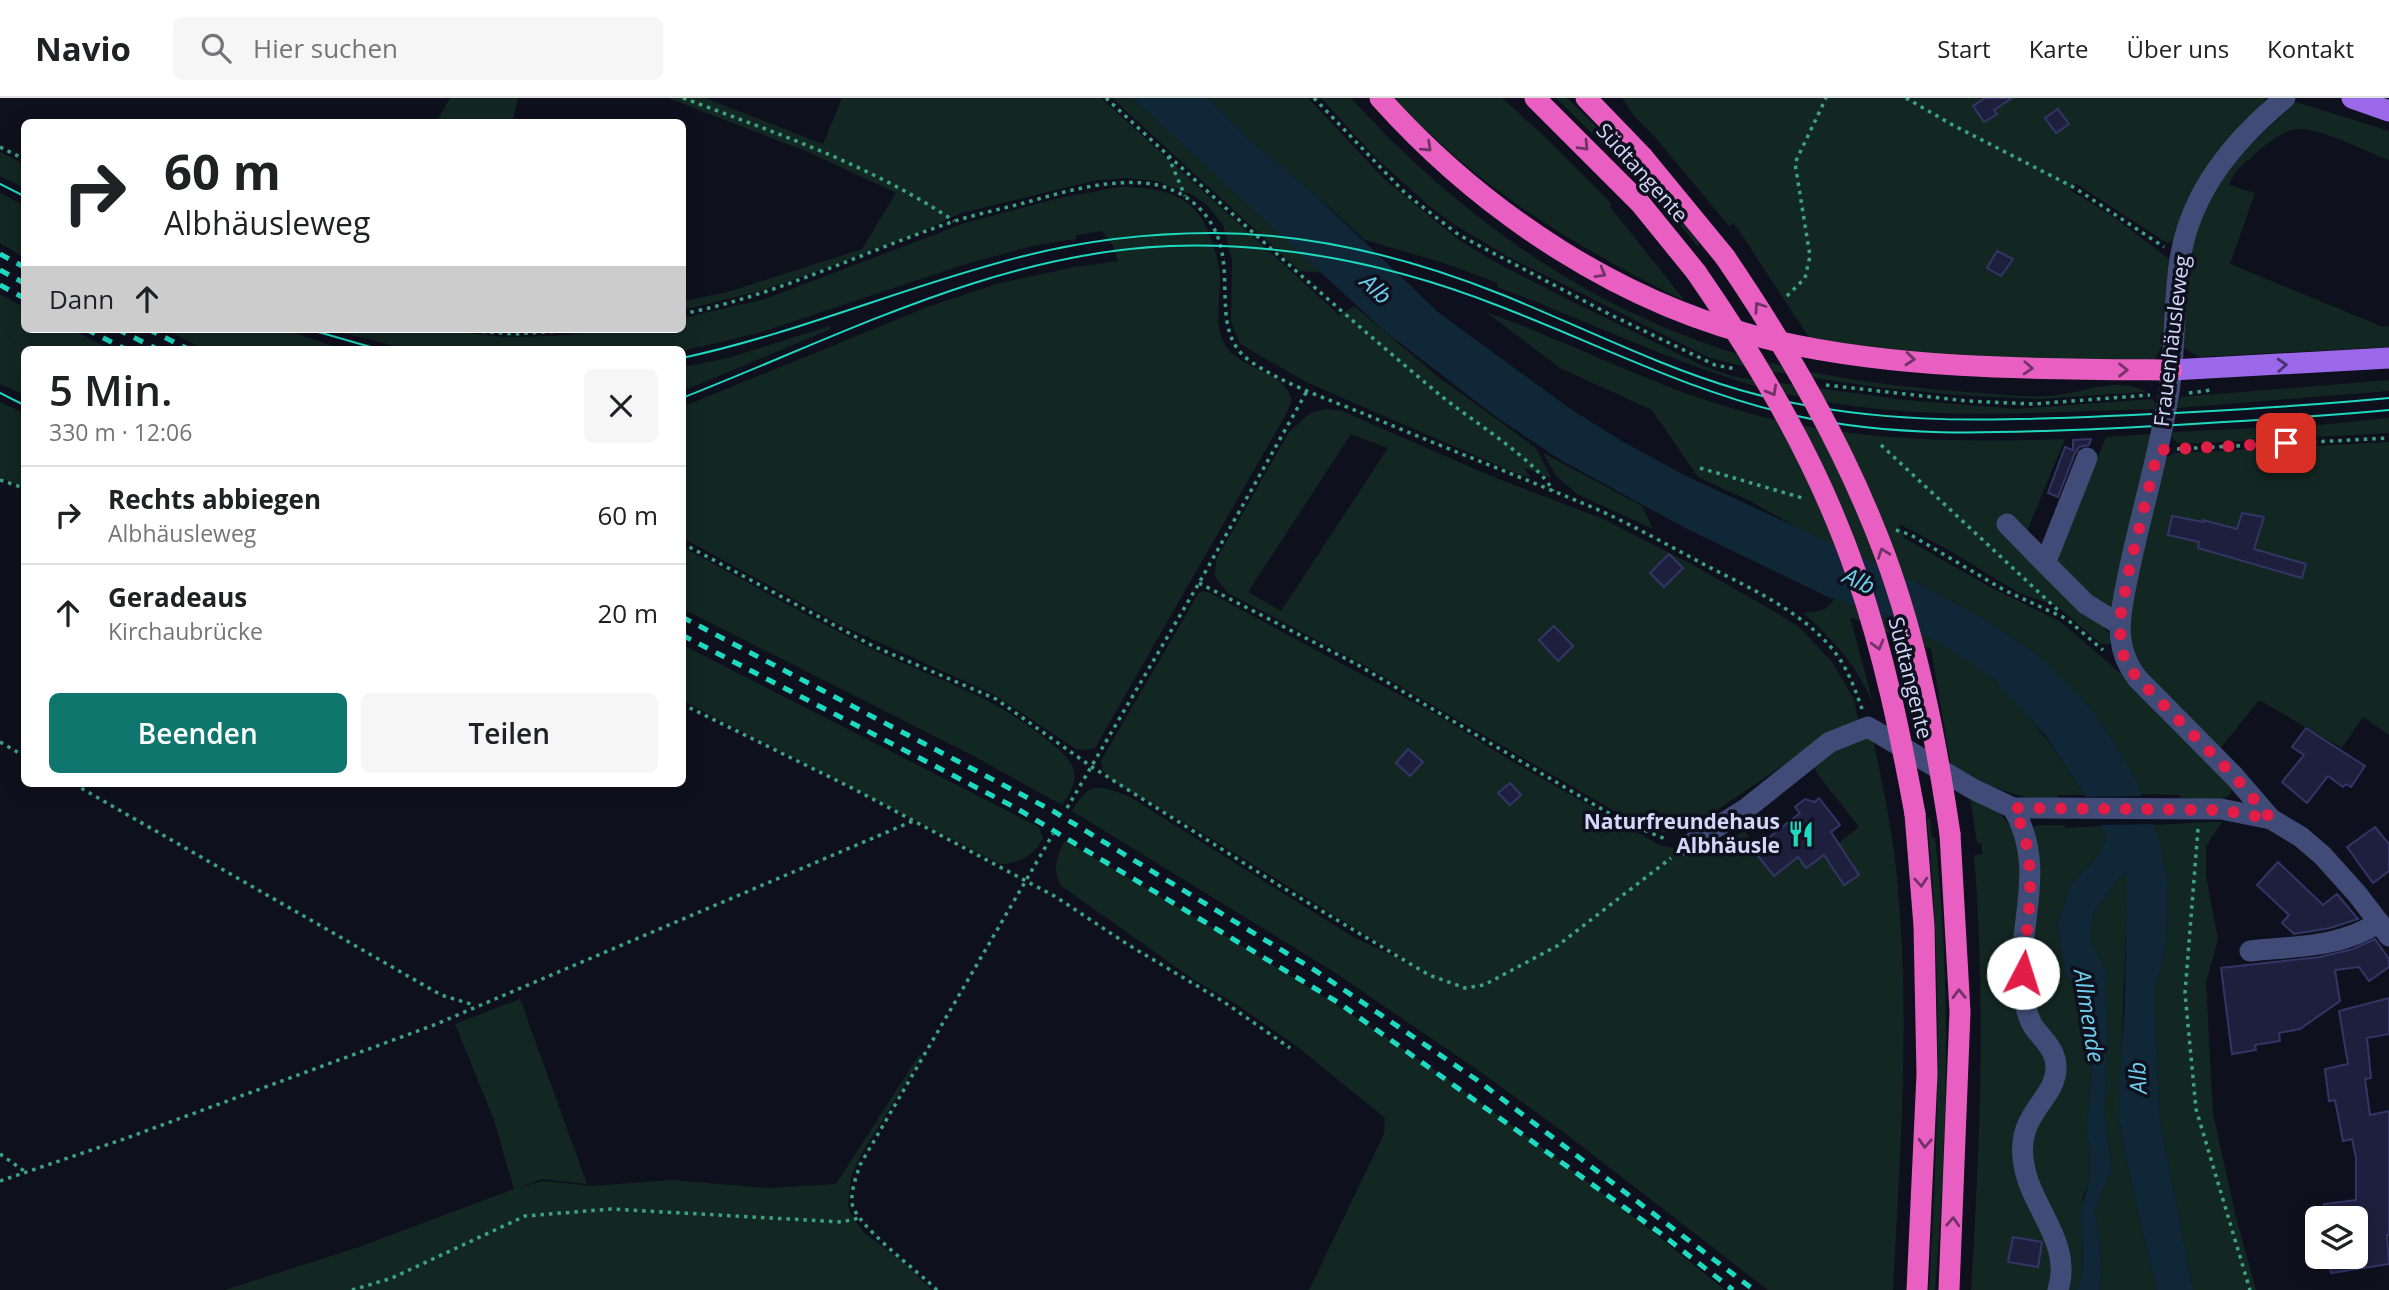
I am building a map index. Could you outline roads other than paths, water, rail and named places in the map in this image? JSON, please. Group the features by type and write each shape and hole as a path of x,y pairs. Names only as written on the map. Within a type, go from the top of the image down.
{"highway":[{"path":"1380,98 1405,126 1458,175 1515,220 1608,277 1706,321 1775,341 1842,353 2032,369 2172,370"},
{"name":"Südtangente","path":"1535,98 1640,203 1696,272 1743,340 1824,492 1856,574 1876,636 1894,703 1915,814 1924,926 1927,1062 1917,1290"},
{"name":"Südtangente","path":"1586,98 1642,156 1725,257 1773,327 1812,396 1851,474 1885,557 1924,691 1950,834 1960,1012 1949,1290"}],"main road":[{"path":"2352,98 2389,111"},
{"path":"2172,370 2389,358"}],"street":[{"name":"Frauenhäusleweg","path":"2286,98 2250,128 2221,161 2201,195 2180,258 2172,370 2158,450 2119,624 2124,659 2137,678 2234,776 2271,819 2301,837 2323,856 2384,929"},
{"path":"2047,565 2087,458"},
{"path":"2007,524 2086,604 2119,624"},
{"path":"1687,846 1747,808 1830,742 1868,727 1973,789 2013,808 2221,810 2271,819"},
{"path":"2013,808 2023,825 2029,846 2024,999 2032,1024 2049,1044 2057,1067 2051,1085 2025,1128 2024,1165 2058,1247 2061,1275 2058,1290"},
{"path":"2250,951 2345,941 2384,929"}],"water":[{"path":"1132,98 1208,98 1252,142 1309,189 1439,313 1569,408 1686,476 1926,587 1989,622 2044,660 2081,697 2111,737 2136,781 2158,836 2168,881 2166,945 2155,991 2159,1114 2193,1290 2156,1290 2123,1144 2119,1117 2125,1002 2127,873 2121,875 2094,912 2090,941 2106,971 2108,1052 2104,1110 2112,1170 2095,1209 2102,1261 2100,1290 2076,1290 2082,1275 2080,1213 2089,1182 2087,1128 2093,1048 2083,999 2065,971 2057,925 2071,884 2096,858 2107,837 2082,791 2044,734 1994,679 1942,644 1898,622 1826,596 1685,528 1559,459 1495,416 1382,329"}],"tram line":[{"path":"0,184 21,194"},
{"path":"686,357 768,336 935,282 1043,251 1115,239 1212,233 1287,237 1397,259 1503,295 1650,358 1710,380 1740,390 1831,410 1969,420 2213,411 2389,398"},
{"path":"686,396 920,301 981,281 1043,264 1106,252 1170,246 1212,246 1296,252 1418,278 1499,306 1646,367 1720,394 1797,416 1834,423 1909,431 2022,432 2389,410"},
{"path":"322,333 367,346"},
{"path":"0,393 21,404"}],"railway":[{"path":"0,254 21,265"},
{"path":"0,270 21,281"},
{"path":"0,285 21,296"},
{"path":"94,333 119,346"},
{"path":"125,333 151,346"},
{"path":"156,333 182,346"},
{"path":"686,619 1053,811 1316,971 1477,1080 1754,1290"},
{"path":"686,637 1016,808 1339,1003 1660,1233 1733,1290"}],"place":[{"name":"Naturfreundehaus Albhäusle","path":"1801,834"}],"water label":[{"name":"Alb","path":"1376,289"},
{"name":"Alb","path":"1859,581"},
{"name":"Allmende","path":"2089,1016"},
{"name":"Alb","path":"2138,1078"}]}
